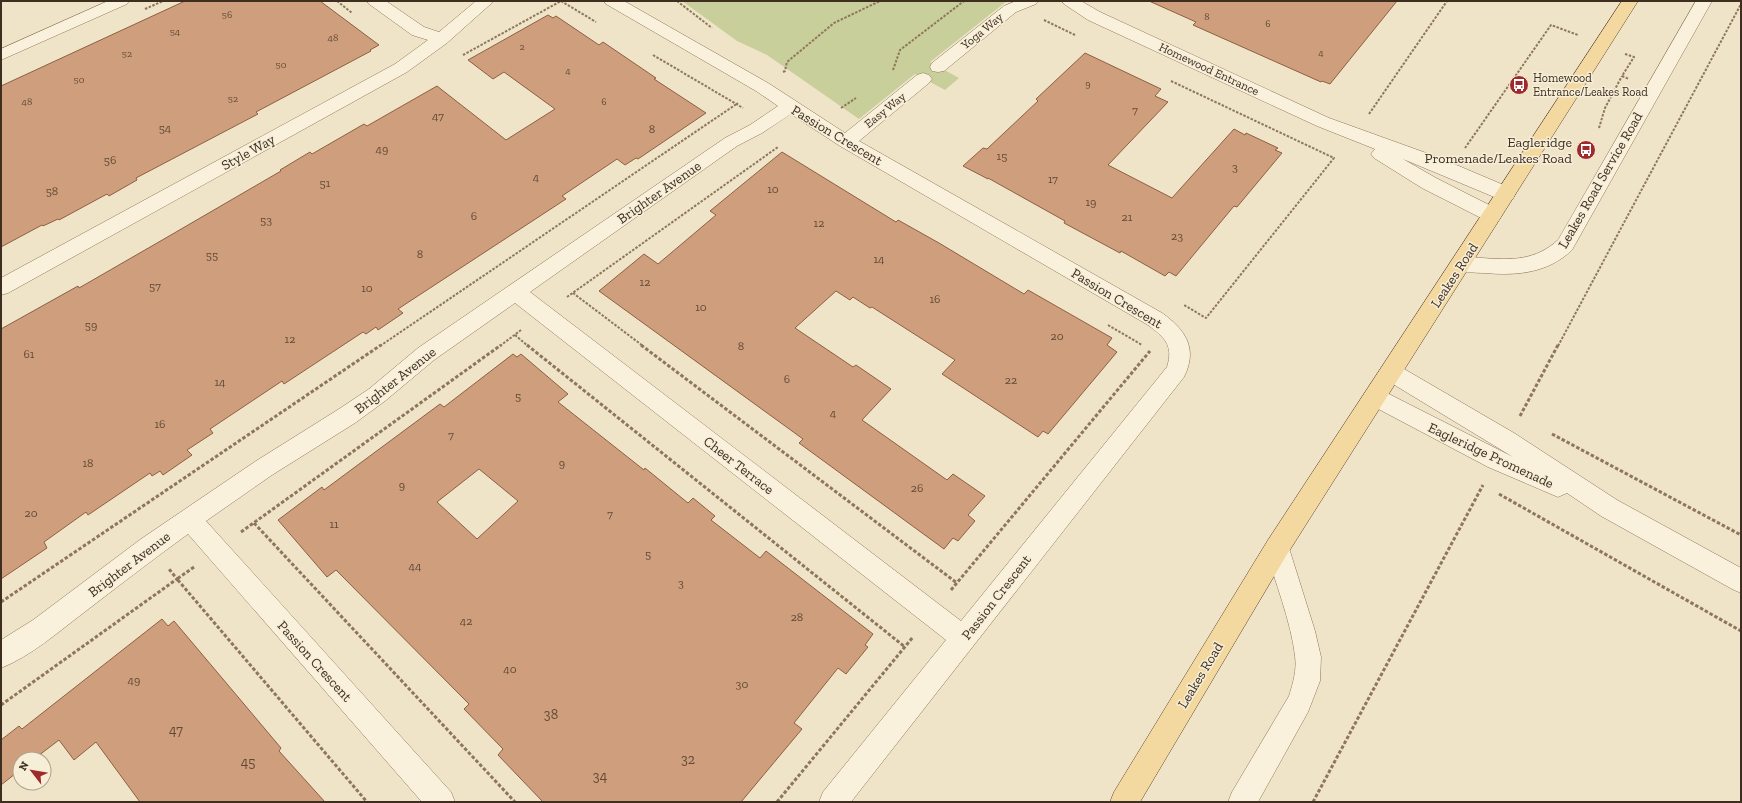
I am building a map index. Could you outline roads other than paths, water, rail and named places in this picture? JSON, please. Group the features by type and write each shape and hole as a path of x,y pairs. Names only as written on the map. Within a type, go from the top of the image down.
{"main road":[{"name":"Leakes Road","path":"1124,802 1277,548 1630,1"}],"street":[{"path":"1,55 121,1"},
{"path":"375,1 418,31 441,39"},
{"name":"Style Way","path":"1,287 401,68 441,39 486,1"},
{"name":"Passion Crescent","path":"612,1 762,87 846,142 1155,319 1168,329 1178,341 1180,348 1180,356 1176,371 832,802"},
{"name":"Homewood Entrance","path":"1070,1 1094,16 1349,133 1433,163 1506,194"},
{"name":"Leakes Road Service Road","path":"1461,264 1513,266 1537,263 1551,258 1565,245 1704,1"},
{"name":"Yoga Way","path":"938,67 1010,9 1028,2"},
{"name":"Easy Way","path":"846,142 923,79"},
{"name":"Brighter Avenue","path":"1,655 42,629 150,547 264,468 347,416 377,395 426,354 730,142 756,129 790,106"},
{"name":"Homewood Entrance","path":"1349,133 1404,168 1492,215"},
{"name":"Cheer Terrace","path":"515,292 963,638"},
{"name":"Eagleridge Promenade","path":"1391,372 1506,440 1609,508 1741,581"},
{"name":"Eagleridge Promenade","path":"1375,397 1496,460 1609,508"},
{"name":"Passion Crescent","path":"190,520 441,802"},
{"path":"1242,802 1299,703 1307,681 1308,657 1302,631 1277,548"}],"place":[{"name":"Homewood Entrance/Leakes Road","path":"1519,85"},
{"name":"Eagleridge Promenade/Leakes Road","path":"1586,150"}]}
